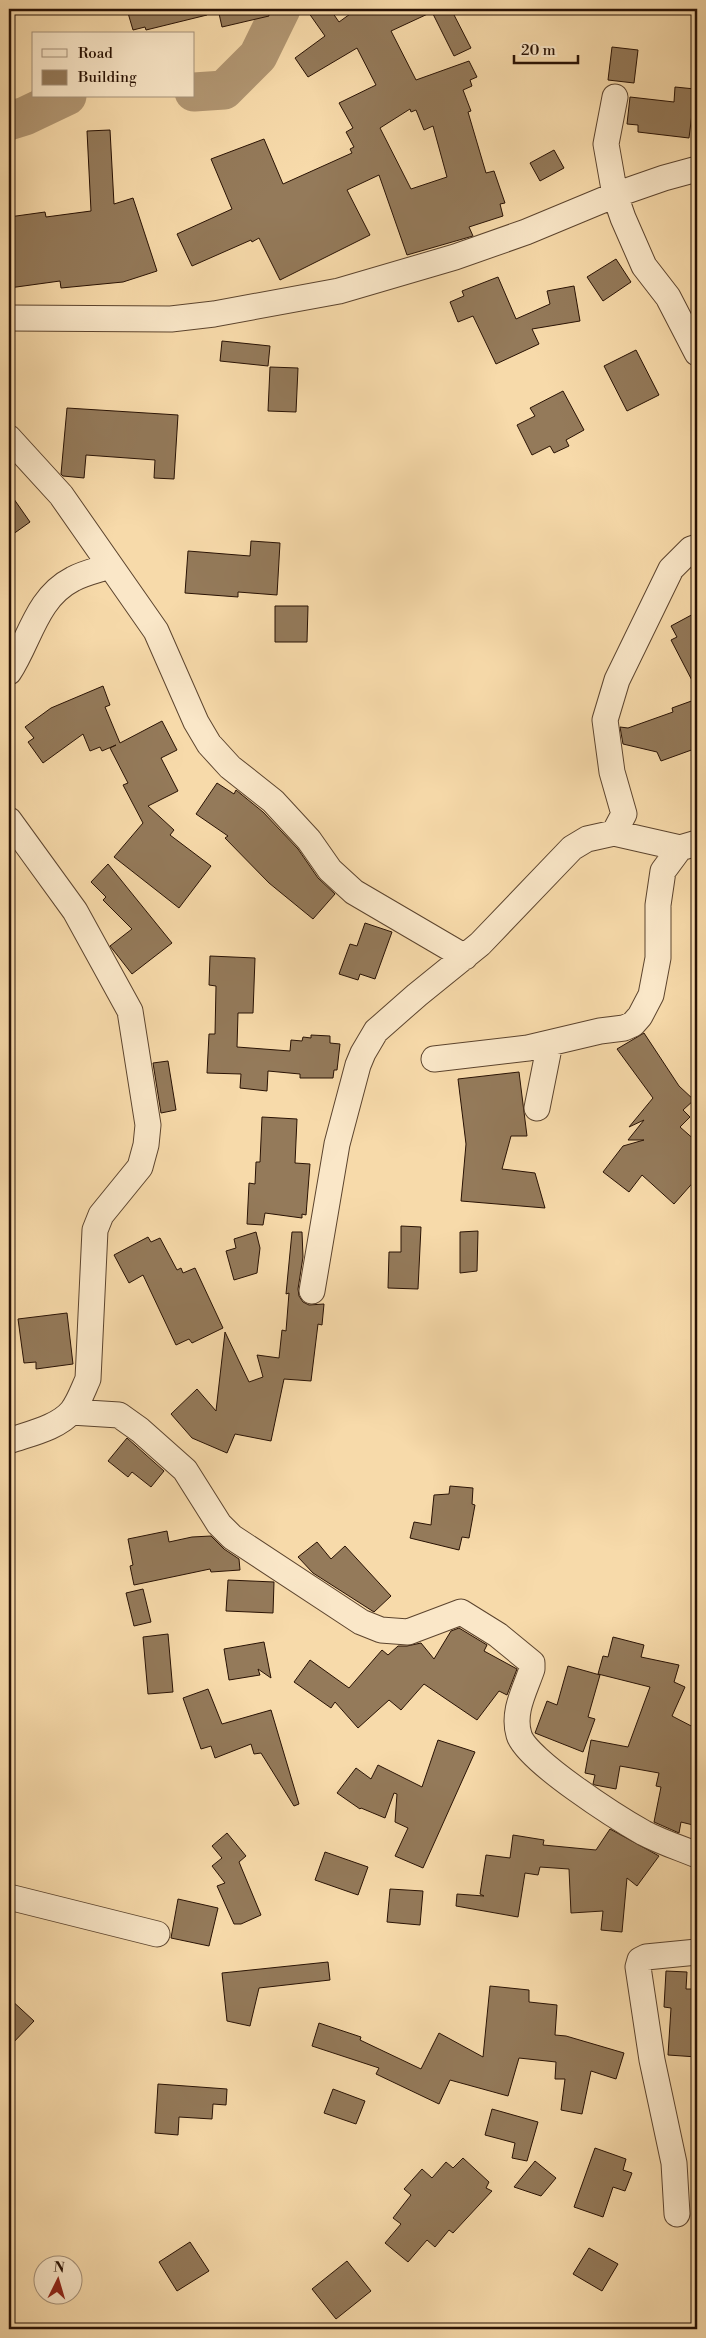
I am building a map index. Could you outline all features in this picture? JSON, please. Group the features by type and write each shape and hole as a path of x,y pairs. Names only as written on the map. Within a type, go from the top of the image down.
{"street":[{"path":"615,97 606,144 615,195 622,218 644,266 668,297 697,353"},
{"path":"9,318 171,319 214,314 339,291 455,257 560,219 615,195 697,169"},
{"path":"9,438 62,495 156,631 196,722 210,744 230,767 273,801 309,840 339,880 354,892 465,957"},
{"path":"614,834 624,814 612,772 605,720 617,680 670,569 691,549 697,547"},
{"path":"9,672 45,602 73,579 110,566"},
{"path":"9,820 75,911 130,1011 148,1125 146,1146 140,1166 101,1214 95,1230 88,1379 71,1412 58,1423 9,1441"},
{"path":"312,1291 337,1144 358,1065 376,1032 417,995 480,944 572,848 587,839 614,834 689,846"},
{"path":"434,1058 528,1048 600,1031 624,1028 632,1024 640,1016 651,995 658,958 658,905 663,871 689,846"},
{"path":"537,1108 550,1043"},
{"path":"71,1412 112,1414 125,1418 185,1470 219,1524 232,1537 366,1624 381,1630 408,1632 461,1612 498,1634 532,1663 532,1669 516,1717 520,1738 534,1756 644,1833 697,1855"},
{"path":"9,1897 157,1934"},
{"path":"677,2214 674,2163 656,2077 638,1967 640,1960 646,1957 697,1952"}],"building":[{"path":"140,9 206,9 207,15 146,30 145,27 133,30 128,13"},
{"path":"218,9 268,9 269,16 222,27"},
{"path":"306,9 330,9 339,22 357,9 451,9 471,48 454,56 432,12 391,31 416,80 469,61 477,77 470,80 472,86 463,90 471,111 468,112 486,173 494,171 505,203 500,204 503,216 469,227 473,236 407,255 379,175 347,190 370,235 280,280 259,238 192,266 177,234 232,209 211,159 264,139 283,184 352,153 350,149 354,147 346,132 353,128 339,103 376,85 357,48 308,77 295,58 325,36","holes":["410,109 411,112 416,110 424,130 433,126 447,177 411,189 380,128"]},
{"path":"612,47 638,50 634,83 608,80"},
{"path":"675,87 695,89 689,138 638,132 638,125 627,124 630,97 674,102"},
{"path":"110,130 114,204 133,198 157,271 123,282 61,288 60,281 9,288 9,217 45,212 46,217 91,211 87,131"},
{"path":"554,150 564,168 540,181 530,163"},
{"path":"616,259 631,282 603,301 587,277"},
{"path":"498,277 516,319 550,304 547,291 574,286 580,321 532,329 539,344 496,364 473,316 458,322 450,302 464,296 462,291"},
{"path":"222,341 270,346 268,366 220,361"},
{"path":"636,350 659,395 627,411 604,366"},
{"path":"270,367 298,368 296,412 268,411"},
{"path":"563,391 584,430 566,440 569,446 554,453 550,446 532,455 517,425 535,416 530,408"},
{"path":"67,408 178,415 174,479 154,478 155,460 86,455 84,478 63,476 61,474"},
{"path":"9,492 30,522 9,537"},
{"path":"251,541 280,543 277,595 238,592 238,597 185,593 188,551 250,556"},
{"path":"275,606 308,606 307,642 275,642"},
{"path":"697,612 697,690 671,640 677,637 671,626"},
{"path":"103,686 110,705 105,707 120,743 162,721 177,750 161,758 178,791 148,806 174,830 170,835 211,866 179,908 114,857 143,823 123,785 128,783 110,748 116,745 102,751 100,747 90,751 83,734 43,763 28,742 34,738 25,727 51,708"},
{"path":"697,699 697,748 661,761 657,752 623,744 620,727 628,728 673,712 672,708"},
{"path":"217,783 234,794 236,790 263,812 298,849 318,878 335,894 313,919 269,883 225,838 228,836 196,814"},
{"path":"108,864 172,943 132,974 110,946 132,929 103,900 106,897 91,882"},
{"path":"365,923 392,932 375,979 360,974 358,980 339,974 350,944 357,946"},
{"path":"210,956 255,958 253,1013 238,1013 237,1047 290,1051 291,1040 302,1041 303,1037 311,1038 311,1035 330,1036 330,1043 340,1044 337,1070 334,1070 333,1078 300,1078 300,1074 268,1071 267,1091 240,1088 241,1074 207,1073 209,1034 215,1034 216,986 209,985"},
{"path":"644,1033 679,1086 694,1100 683,1110 690,1117 680,1127 697,1142 697,1178 674,1204 642,1175 629,1192 603,1172 623,1146 644,1140 628,1140 644,1120 629,1127 653,1098 617,1049"},
{"path":"168,1061 176,1110 161,1113 153,1063"},
{"path":"519,1072 527,1136 511,1136 502,1169 535,1173 545,1208 461,1201 466,1144 458,1079"},
{"path":"262,1117 297,1119 295,1163 310,1164 306,1215 302,1214 302,1218 265,1213 263,1225 247,1224 249,1183 255,1184 256,1162 260,1162"},
{"path":"401,1226 421,1227 418,1289 388,1288 389,1252 401,1252"},
{"path":"478,1231 477,1271 460,1273 460,1232"},
{"path":"256,1232 260,1248 257,1273 234,1280 226,1251 236,1248 234,1239"},
{"path":"292,1232 302,1232 303,1257 298,1289 299,1296 303,1302 309,1305 324,1304 322,1325 318,1324 311,1381 284,1379 271,1441 235,1434 227,1453 192,1438 171,1414 197,1389 216,1411 225,1332 249,1382 263,1377 257,1355 279,1358 282,1330 286,1331 289,1293 286,1294"},
{"path":"148,1237 151,1242 160,1238 177,1270 181,1268 183,1273 195,1268 223,1328 192,1343 189,1339 176,1345 143,1275 129,1283 114,1255"},
{"path":"67,1313 73,1364 36,1369 36,1362 24,1363 18,1319"},
{"path":"127,1438 164,1471 151,1487 132,1472 128,1477 108,1461"},
{"path":"450,1486 473,1488 472,1504 475,1505 469,1538 462,1537 459,1550 410,1538 414,1522 431,1525 434,1495 449,1494"},
{"path":"167,1531 169,1542 192,1537 211,1536 224,1549 239,1559 240,1570 211,1572 210,1569 134,1585 130,1566 133,1565 128,1539"},
{"path":"317,1542 331,1559 345,1546 391,1596 374,1612 313,1573 298,1557"},
{"path":"228,1580 274,1582 273,1613 226,1611"},
{"path":"143,1589 151,1622 134,1626 126,1593"},
{"path":"459,1628 487,1645 484,1651 517,1669 507,1695 499,1691 477,1720 424,1684 401,1710 389,1700 358,1728 335,1702 331,1708 294,1682 310,1660 349,1688 382,1650 388,1655 398,1646 421,1643 434,1659 451,1631"},
{"path":"168,1634 173,1692 148,1694 143,1637"},
{"path":"613,1637 644,1645 641,1657 679,1665 674,1682 685,1687 672,1716 697,1729 697,1826 681,1822 679,1833 654,1822 661,1787 656,1786 659,1773 620,1766 616,1789 593,1784 595,1775 585,1773 591,1740 628,1747 650,1687 598,1674 603,1656 608,1657"},
{"path":"264,1642 271,1678 258,1669 260,1675 229,1680 224,1649"},
{"path":"568,1666 600,1675 588,1717 595,1719 583,1752 535,1733 547,1701 557,1705"},
{"path":"208,1689 222,1724 271,1710 299,1804 294,1806 261,1753 254,1754 251,1744 215,1758 211,1746 201,1749 183,1698"},
{"path":"438,1740 475,1752 423,1868 395,1856 408,1828 395,1822 397,1794 394,1793 385,1818 360,1809 337,1793 356,1768 371,1779 378,1765 422,1787"},
{"path":"610,1829 659,1856 637,1886 627,1878 622,1932 601,1930 603,1911 571,1913 569,1869 540,1867 538,1875 525,1873 518,1917 456,1906 457,1894 484,1896 480,1894 486,1855 510,1858 513,1835 544,1840 543,1845 596,1850"},
{"path":"227,1833 246,1856 239,1862 261,1915 241,1924 234,1924 217,1886 225,1883 212,1866 222,1858 212,1846"},
{"path":"325,1852 368,1867 358,1895 315,1880"},
{"path":"390,1889 423,1891 420,1925 387,1922"},
{"path":"178,1899 218,1908 209,1946 171,1938"},
{"path":"328,1962 330,1980 259,1988 250,2026 227,2021 222,1973"},
{"path":"666,1971 687,1972 686,1989 697,1989 697,2057 668,2055 671,2008 664,2007"},
{"path":"490,1986 529,1990 529,2002 557,2005 555,2035 566,2036 624,2053 616,2079 591,2071 582,2114 561,2110 565,2079 555,2079 556,2062 519,2058 508,2096 450,2080 439,2104 376,2074 379,2068 312,2046 319,2023 361,2037 360,2040 421,2069 439,2033 483,2057"},
{"path":"9,1998 34,2021 9,2047"},
{"path":"158,2084 227,2089 226,2105 213,2104 212,2119 179,2117 178,2135 155,2133"},
{"path":"333,2089 365,2101 356,2124 324,2113"},
{"path":"492,2109 538,2122 527,2161 512,2158 515,2143 485,2135"},
{"path":"595,2148 626,2159 623,2170 632,2173 625,2191 613,2187 603,2217 574,2207"},
{"path":"463,2158 489,2182 486,2188 492,2191 453,2233 449,2230 435,2247 427,2240 408,2262 385,2243 401,2224 393,2218 411,2195 404,2189 422,2169 432,2178 446,2162 453,2168"},
{"path":"535,2161 556,2178 541,2196 514,2187"},
{"path":"190,2242 209,2271 177,2291 159,2262"},
{"path":"589,2248 618,2264 602,2291 573,2274"},
{"path":"347,2261 371,2291 336,2319 312,2289"}],"waterway":[{"path":"195,92 224,90 258,56 281,9"},
{"path":"9,121 25,116 63,98"}]}
